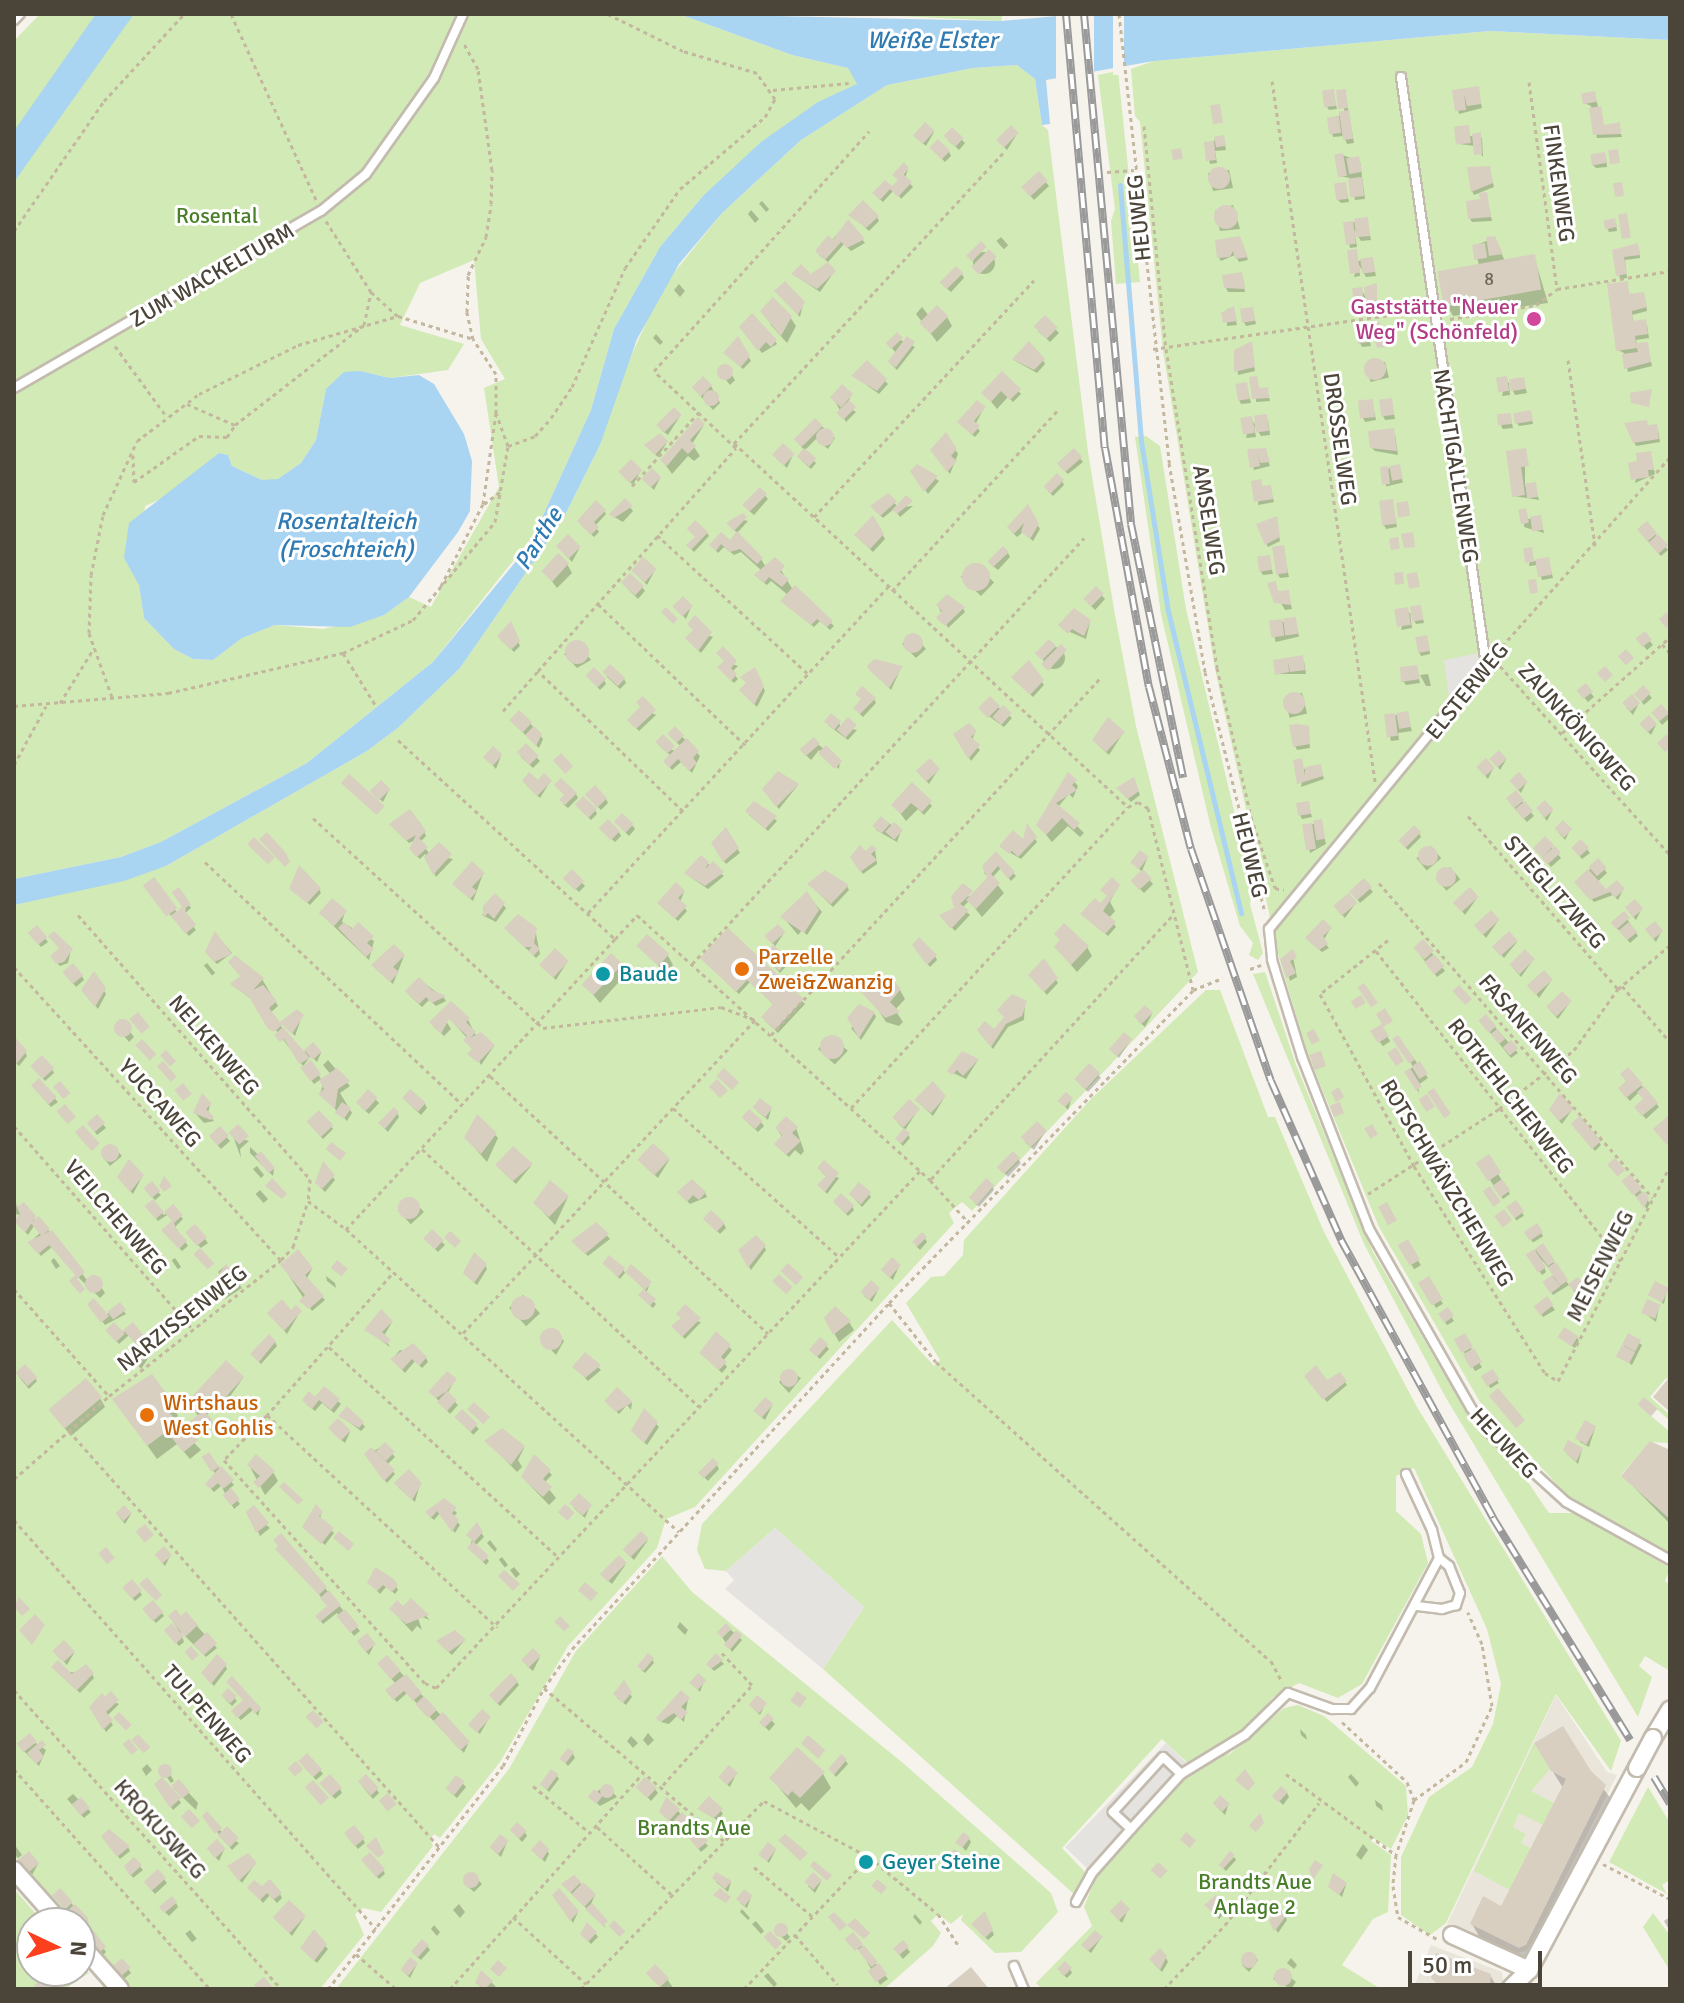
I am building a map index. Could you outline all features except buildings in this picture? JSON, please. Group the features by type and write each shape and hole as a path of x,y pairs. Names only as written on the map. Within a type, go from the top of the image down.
{"street":[{"path":"1510,1989 1529,1970 1670,1710"},
{"path":"14,1870 47,1907"},
{"path":"1452,1935 1529,1970"},
{"path":"96,1965 113,1987"}],"lane":[{"path":"14,20 20,14"},
{"name":"ZUM WACKELTURM","path":"14,388 321,211 366,174 434,78 463,14"},
{"name":"NACHTIGALLENWEG","path":"1401,77 1486,665"},
{"name":"ELSTERWEG","path":"1269,929 1378,802 1486,665"},
{"name":"HEUWEG","path":"1269,929 1272,960 1302,1057 1357,1200 1447,1370 1488,1431 1566,1502 1670,1560"},
{"path":"1406,1474 1439,1558 1449,1566 1460,1593 1456,1605 1442,1609 1417,1606"},
{"path":"1076,1902 1092,1873 1181,1774 1245,1735 1288,1693 1332,1709 1351,1709 1370,1688 1417,1606 1439,1558"},
{"path":"1131,1829 1113,1812 1163,1757 1181,1774"},
{"path":"1014,1966 1024,1989"}],"path":[{"path":"14,231 104,101 184,14"},
{"path":"231,14 321,211 371,292 398,316 473,339"},
{"path":"508,446 535,436 551,418 652,225 680,189 773,108 773,90 757,73 683,51 608,14"},
{"name":"HEUWEG","path":"1119,14 1153,349 1205,672 1269,929"},
{"path":"438,593 483,504 496,413 496,374 473,339 468,275 486,237 492,170 478,69 457,32"},
{"name":"DROSSELWEG","path":"1272,81 1378,802"},
{"name":"FINKENWEG","path":"1529,82 1557,289"},
{"path":"773,90 849,83"},
{"name":"AMSELWEG","path":"1144,126 1166,349 1217,668 1251,817 1275,888 1299,893"},
{"path":"503,711 736,448 654,371 869,131"},
{"path":"1003,153 734,443 1128,807"},
{"path":"1107,172 1134,170"},
{"path":"1153,349 1432,308 1453,321 1536,305 1557,289 1670,271"},
{"path":"814,517 1034,280"},
{"path":"133,451 134,482 199,436 227,437 235,425 364,325 371,292"},
{"path":"112,697 89,633 91,575 103,515 137,441 186,403 233,374 298,345 398,316"},
{"path":"108,336 167,418"},
{"path":"1568,360 1595,546"},
{"path":"186,403 235,425"},
{"path":"588,913 745,745 807,673 1059,409"},
{"path":"632,486 699,412"},
{"path":"14,706 46,706 168,693 343,653 413,620 486,539 500,492 508,446 496,413"},
{"name":"ELSTERWEG","path":"1494,656 1595,546 1670,458"},
{"path":"483,504 500,492"},
{"path":"657,535 807,673"},
{"path":"692,964 1084,538"},
{"path":"598,604 745,745"},
{"path":"1562,733 1670,637"},
{"path":"1662,644 1670,653"},
{"path":"60,704 94,648"},
{"path":"343,653 376,706"},
{"name":"ZAUNKÖNIGWEG","path":"1494,656 1670,855"},
{"path":"538,671 683,811"},
{"path":"771,1035 1101,677"},
{"path":"14,765 46,706"},
{"path":"398,740 615,939"},
{"path":"851,1108 1128,807 1138,802 1148,808 1172,916 1193,990"},
{"name":"STIEGLITZWEG","path":"1468,816 1670,1042"},
{"path":"313,818 543,1028 721,1007 755,1020"},
{"path":"205,862 462,1104"},
{"name":"FASANENWEG","path":"1379,883 1653,1198"},
{"name":"NELKENWEG","path":"78,915 310,1179 308,1201"},
{"path":"346,1229 637,915 930,1180 969,1223"},
{"path":"930,1180 1172,916"},
{"path":"1376,951 1388,940"},
{"path":"1357,1200 1499,1109 1543,1070 1574,1050 1620,988 1670,945"},
{"name":"ROTSCHWÄNZCHENWEG","path":"1376,951 1320,994 1414,1166 1545,1373 1558,1381"},
{"name":"ROTKEHLCHENWEG","path":"1376,951 1621,1261"},
{"name":"YUCCAWEG","path":"14,967 281,1260"},
{"path":"328,1989 503,1766 544,1688 572,1649 889,1303 1193,990 1223,978"},
{"path":"463,1333 755,1020"},
{"path":"490,1076 768,1333"},
{"path":"673,1108 839,1257"},
{"name":"VEILCHENWEG","path":"14,1126 193,1330"},
{"path":"422,1149 699,1406"},
{"name":"MEISENWEG","path":"1558,1381 1670,1166"},
{"path":"392,1275 224,1460 425,1683 441,1685 920,1171"},
{"path":"308,1201 346,1229 392,1275 463,1333 679,1532"},
{"name":"NARZISSENWEG","path":"14,1479 109,1396 281,1260 293,1247 308,1201"},
{"path":"14,1289 109,1396"},
{"path":"889,1303 936,1362 1271,1661 1288,1693"},
{"path":"329,1347 559,1558"},
{"path":"267,1415 497,1627"},
{"path":"69,1431 440,1848"},
{"name":"TULPENWEG","path":"14,1520 376,1929"},
{"path":"1430,1939 1398,1917 1393,1886 1396,1855 1414,1800 1466,1762 1492,1706 1482,1644 1460,1593"},
{"path":"663,1785 752,1685 720,1651"},
{"path":"544,1688 646,1770 724,1841"},
{"name":"KROKUSWEG","path":"14,1690 281,1989"},
{"path":"1332,1709 1347,1729 1407,1782 1414,1800"},
{"path":"14,1769 210,1989"},
{"path":"450,1989 646,1770"},
{"path":"1286,1774 1319,1803 1396,1855"},
{"path":"533,1786 590,1833"},
{"path":"581,1989 764,1801 869,1857 938,1914 960,1948"},
{"path":"1164,1989 1225,1925 1319,1803"},
{"path":"597,1827 673,1896"},
{"path":"744,1989 869,1857"},
{"path":"1603,1864 1670,1899"},
{"path":"754,1867 812,1916"},
{"path":"513,1917 586,1984"},
{"path":"795,1935 837,1984"},
{"path":"356,1954 396,1989"}],"shaded area":[{"path":"1479,653 1478,673 1450,705 1444,660"},
{"path":"775,1528 864,1607 823,1669 725,1589 734,1580 726,1571"},
{"path":"1556,1695 1607,1772 1617,1775 1535,1938 1526,1951 1513,1954 1447,1924"},
{"path":"1166,1743 1193,1769 1092,1873 1065,1847"},
{"path":"1431,1945 1502,1972 1504,1986 1404,1989 1416,1982"}],"green space":[{"name":"Rosental","path":"40,14 679,14 792,55 848,68 858,84 703,196 660,247 614,329 591,410 535,533 433,662 307,763 161,842 121,857 14,879 14,41","holes":["474,260 481,339 505,379 484,388 499,487 431,607 409,597 384,615 323,629 275,625 242,638 213,660 193,659 174,649 144,618 139,585 145,506 168,496 219,453 228,455 232,466 262,480 277,480 301,463 316,440 326,389 360,371 390,378 448,370 464,344 400,325 420,283"]},
{"path":"857,14 1003,14 1001,21"},
{"path":"1490,31 1670,40 1670,1381 1666,1378 1650,1397 1670,1415 1670,1421 1644,1398 1638,1405 1670,1432 1670,1443 1650,1442 1621,1475 1670,1519 1670,1555 1567,1495 1480,1402 1379,1227 1308,1055 1279,958 1215,669 1163,351 1140,122 1135,116 1131,69 1154,61"},
{"path":"1017,65 1035,79 1042,125 1048,130 1088,452 1115,615 1136,726 1198,972 972,1211 962,1202 949,1213 954,1223 695,1507 666,1519 657,1548 568,1646 500,1762 440,1838 434,1834 430,1839 433,1846 381,1912 363,1908 355,1914 364,1935 320,1989 132,1989 96,1948 96,1907 60,1907 14,1856 14,905 166,866 367,751 399,727 460,668 563,519 600,445 616,390 661,289 722,213 801,140 887,85 973,68"},
{"path":"1118,71 1140,282 1116,284 1111,221 1115,209 1098,75"},
{"path":"1146,436 1160,446 1186,609 1252,886 1250,904 1263,953 1258,960 1249,955 1253,943 1240,926 1210,824 1161,614 1135,437"},
{"path":"1265,972 1296,1065 1373,1252 1472,1422 1517,1466 1549,1513 1574,1513 1670,1568 1665,1581 1670,1585 1670,1671 1645,1656 1639,1666 1652,1677 1638,1717 1446,1398 1364,1244 1253,974"},
{"name":"Brandts Aue Anlage 2","path":"1206,990 1220,990 1268,1117 1275,1117 1324,1232 1417,1407 1621,1741 1611,1771 1556,1694 1446,1923 1430,1935 1401,1915 1401,1857 1429,1797 1472,1767 1493,1724 1501,1684 1487,1629 1414,1468 1396,1476 1396,1511 1421,1534 1428,1563 1362,1684 1338,1698 1299,1683 1273,1697 1226,1757 1284,1708 1298,1705 1324,1716 1406,1786 1408,1815 1391,1849 1373,1838 1371,1841 1391,1855 1388,1912 1373,1919 1342,1965 1381,1989 1042,1989 1036,1983 1092,1926 1084,1907 1096,1877 1193,1768 1162,1739 1062,1848 1086,1873 1074,1894 823,1669 864,1607 775,1528 726,1571 705,1569 697,1550 702,1524 892,1320 934,1366 940,1360 906,1303 931,1277 944,1276 963,1255 964,1240 1091,1099"},
{"name":"Brandts Aue","path":"662,1556 692,1592 903,1763 1051,1893 1058,1912 1021,1952 995,1953 961,1920 963,1914 951,1924 938,1914 931,1921 941,1933 933,1946 884,1989 336,1989 509,1769 576,1651"},
{"path":"1534,1743 1550,1769 1531,1791 1554,1803 1543,1825 1519,1813 1513,1827 1526,1834 1521,1843 1532,1849 1510,1890 1474,1871"},
{"path":"1648,1787 1670,1823 1670,1880 1662,1885 1667,1894 1609,1862"},
{"path":"14,1889 30,1907 16,1907 16,1987 68,1987 14,1989"},
{"path":"1653,1913 1669,1934 1670,1971 1643,1927"}],"water":[{"path":"96,14 134,14 14,182 14,131"},
{"path":"679,14 1001,21 1079,14 1670,14 1670,40 1490,31 1154,61 1046,80 1050,124 1042,125 1035,79 1017,65 973,68 887,85 801,140 722,213 679,264 637,339 600,445 563,519 460,668 399,727 367,751 166,866 124,881 14,905 14,879 121,857 161,842 307,763 433,662 517,560 535,533 591,410 614,329 660,247 703,196 761,142 818,102 857,84 848,68 792,55"},
{"name":"Rosentalteich (Froschteich)","path":"360,371 390,378 419,375 434,384 464,434 472,461 470,511 458,532 409,597 384,615 350,627 275,625 242,638 213,660 193,659 174,649 144,618 139,585 124,558 129,523 219,453 228,455 232,466 262,480 278,479 301,463 316,440 326,389 344,372"}],"pier":[{"path":"1056,14 1094,14 1094,83 1056,83"},
{"path":"1113,14 1124,14 1124,75 1113,75"}],"waterway":[{"path":"1120,185 1141,441 1168,611 1241,913"}],"railway":[{"path":"1066,14 1105,448 1149,687 1191,849 1271,1081 1341,1240 1493,1518 1630,1740"},
{"path":"1084,14 1131,524 1183,778"},
{"path":"1654,1777 1670,1804"}],"place":[{"name":"Gaststätte \"Neuer Weg\" (Schönfeld)","path":"1534,319"},
{"name":"Parzelle Zwei&Zwanzig","path":"742,969"},
{"name":"Baude","path":"603,974"},
{"name":"Wirtshaus West Gohlis","path":"147,1415"},
{"name":"Geyer Steine","path":"866,1862"}],"water label":[{"name":"Weiße Elster","path":"932,41"},
{"name":"Parthe","path":"539,539"}]}
